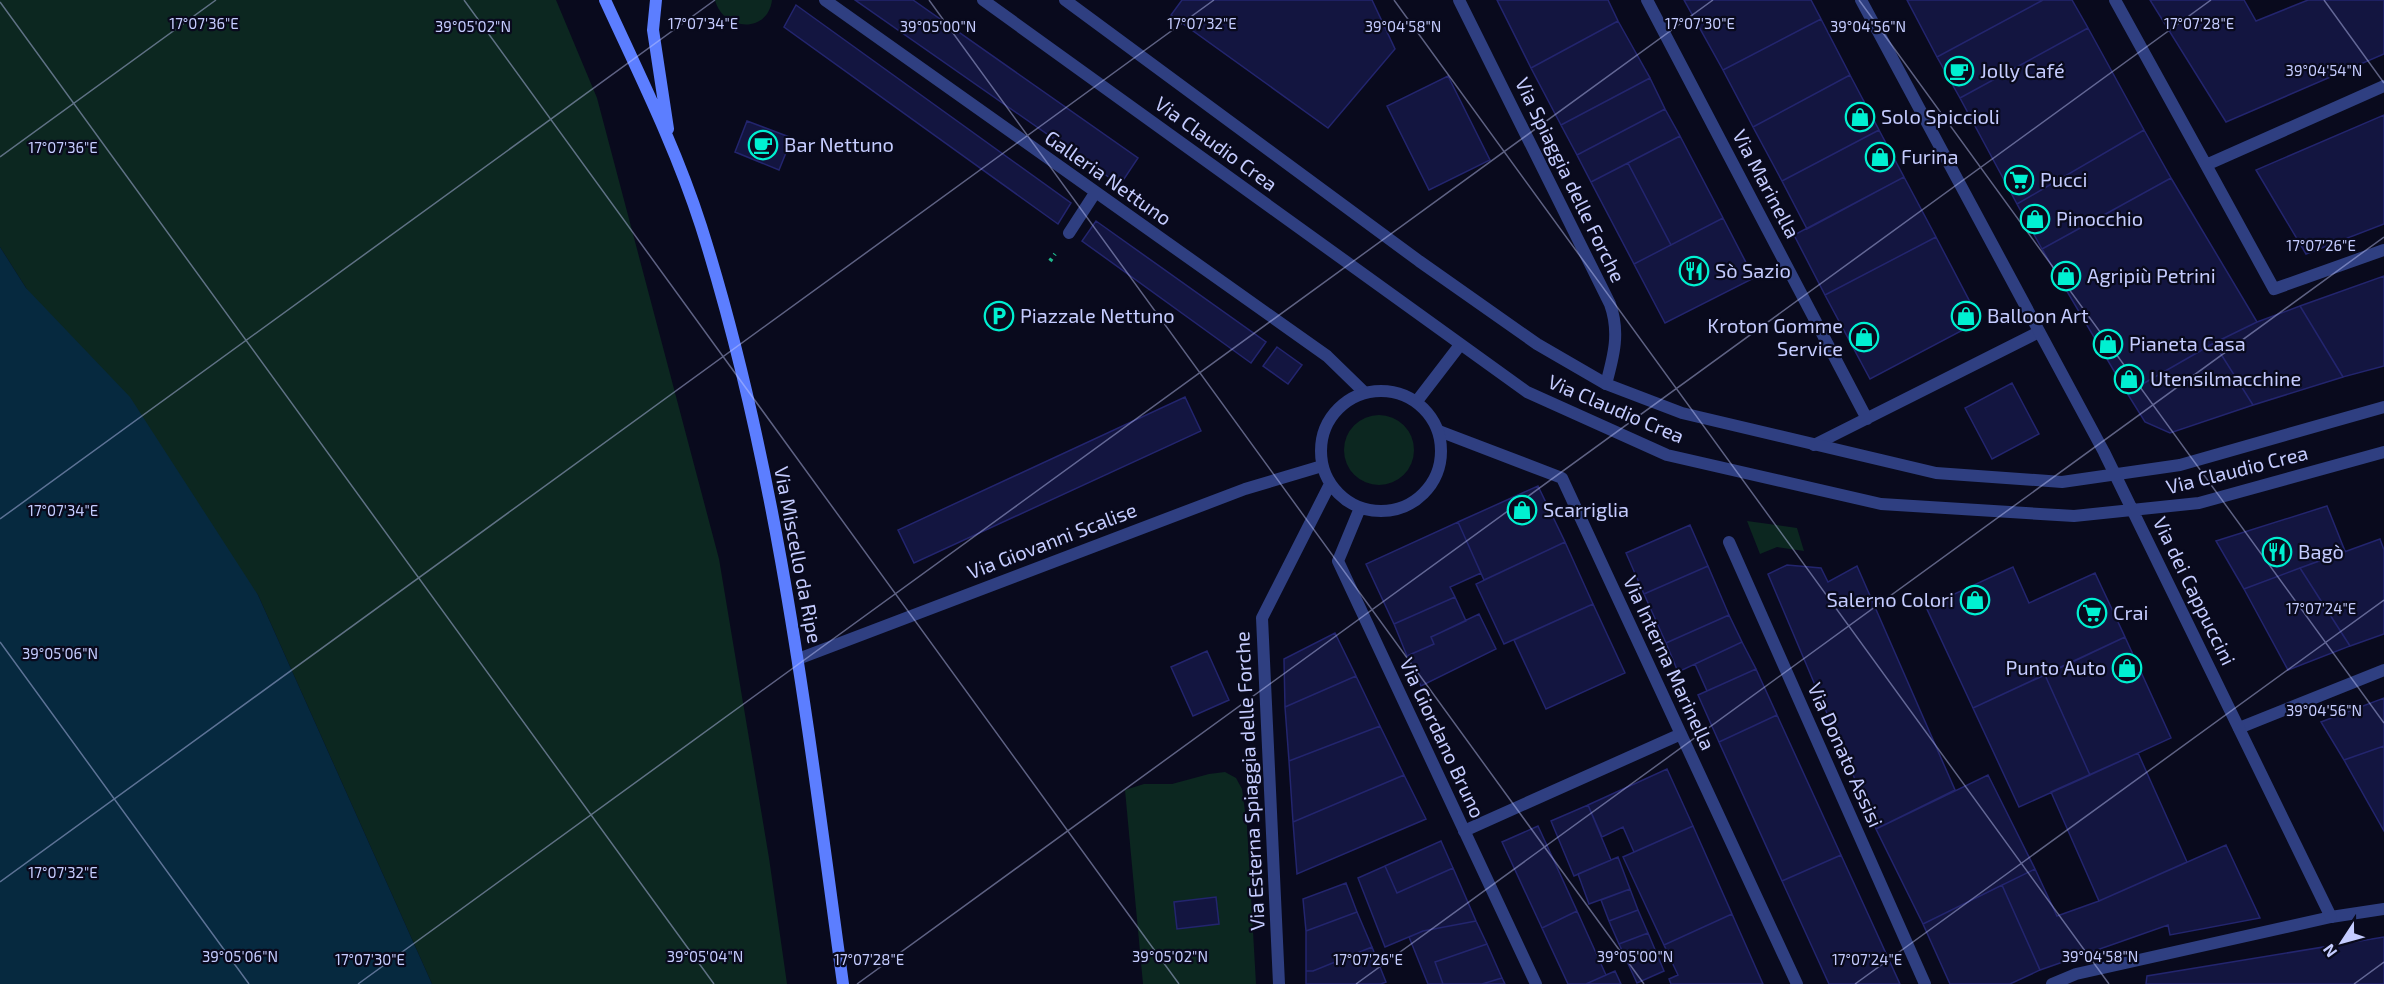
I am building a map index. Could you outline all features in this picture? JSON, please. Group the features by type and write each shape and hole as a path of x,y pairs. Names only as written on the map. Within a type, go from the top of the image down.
{"main road":[{"path":"605,0 670,142"},
{"path":"656,0 653,30 670,142"},
{"name":"Via Miscello da Ripe","path":"670,142 701,225 744,381 780,549 798,659 843,984"}],"street":[{"name":"Galleria Nettuno","path":"825,0 1327,356 1364,392"},
{"name":"Via Claudio Crea","path":"983,0 1527,392 1667,455 1881,504 2074,516 2134,512 2199,503 2384,452"},
{"name":"Via Claudio Crea","path":"1065,0 1419,261 1537,344 1606,384 1682,413 1936,473 2062,482 2180,465 2384,407"},
{"name":"Via Spiaggia delle Forche","path":"1459,0 1610,304 1616,320 1617,338 1606,384"},
{"name":"Via Marinella","path":"1647,0 1867,419"},
{"name":"Via dei Cappuccini","path":"1861,0 2134,512 2331,917"},
{"path":"2115,0 2274,289 2384,250"},
{"path":"2206,165 2384,86"},
{"path":"1069,233 1095,193"},
{"path":"1814,445 2039,332"},
{"path":"1417,401 1460,345"},
{"path":"1391,390 1417,401 1432,417 1439,431 1442,453 1438,474 1430,487 1415,501 1401,508 1380,512 1360,508 1345,500 1330,484 1322,466 1320,445 1330,417 1344,401 1364,392 1391,390"},
{"name":"Via Interna Marinella","path":"1439,431 1562,478 1797,984"},
{"name":"Via Giovanni Scalise","path":"798,659 1245,489 1322,466"},
{"name":"Via Esterna Spiaggia delle Forche","path":"1279,984 1262,618 1330,484"},
{"name":"Via Giordano Bruno","path":"1360,508 1338,561 1536,984"},
{"name":"Via Donato Assisi","path":"1729,542 1925,984"},
{"path":"2239,728 2384,670"},
{"path":"1464,831 1681,734"},
{"path":"2052,984 2331,917 2384,909"}],"green space":[{"path":"0,0 556,0 597,98 719,559 769,858 787,984 432,984 258,595 26,288 0,247"},
{"path":"715,0 772,0 769,11 763,19 745,24 735,23 727,18"},
{"path":"1379,415 1398,421 1408,431 1414,450 1408,469 1398,479 1379,485 1360,479 1350,469 1344,450 1350,431 1360,421"},
{"path":"1747,521 1797,528 1804,551 1777,547 1760,554"},
{"path":"1225,772 1236,778 1242,789 1247,826 1256,984 1143,984 1125,790 1144,784 1172,784","holes":["1216,897 1219,923 1177,928 1174,902"]}],"water":[{"path":"0,247 26,288 130,397 258,595 432,984 0,984"}],"building":[{"path":"855,0 913,0 1138,158 1120,185"},
{"path":"1182,0 1372,0 1395,49 1328,128 1171,15"},
{"path":"1497,0 1608,0 1618,21 1531,68"},
{"path":"1684,0 1811,0 1821,19 1723,70"},
{"path":"1907,0 2043,0 1937,57"},
{"path":"2043,0 2072,0 2088,28 1960,98 1937,57"},
{"path":"2150,0 2244,0 2256,21 2308,0 2384,0 2384,54 2226,122"},
{"path":"796,5 1071,203 1058,224 784,27"},
{"path":"1821,19 1850,75 1753,127 1723,70"},
{"path":"1618,21 1650,78 1561,125 1531,68"},
{"path":"2088,28 2144,130 2017,204 1960,98"},
{"path":"1850,75 1879,130 1782,181 1753,127"},
{"path":"1448,76 1490,160 1429,190 1387,106"},
{"path":"1650,78 1665,109 1577,155 1561,125"},
{"path":"1665,109 1680,136 1591,182 1577,155"},
{"path":"2384,115 2384,224 2306,254 2256,170"},
{"name":"Bar Nettuno","path":"747,121 792,138 779,170 735,152"},
{"path":"1879,130 1904,177 1807,229 1782,181"},
{"path":"2144,130 2171,178 2042,249 2017,204"},
{"path":"1680,136 1723,218 1671,245 1628,163"},
{"path":"1628,163 1671,245 1634,264 1591,182"},
{"path":"1904,177 1936,237 1825,295 1794,235"},
{"path":"2171,178 2257,322 2214,343 2127,393 2042,249"},
{"name":"Sò Sazio","path":"1723,218 1754,278 1665,323 1634,264"},
{"path":"1096,221 1266,342 1251,363 1082,241"},
{"path":"1936,237 1980,321 1870,379 1825,295"},
{"path":"2384,276 2384,366 2343,377 2300,306"},
{"path":"2300,306 2343,377 2253,405 2214,343 2257,322"},
{"path":"2214,343 2253,405 2170,433 2145,422 2127,393"},
{"path":"1277,347 1302,365 1288,384 1263,366"},
{"path":"2012,383 2039,434 1992,459 1965,408"},
{"path":"1185,397 1201,431 914,563 898,530"},
{"path":"1538,486 1565,542 1484,580 1458,522"},
{"path":"2327,506 2345,551 2244,589 2216,541"},
{"path":"1458,522 1481,573 1450,587 1455,597 1394,624 1366,564"},
{"path":"1690,525 1708,566 1644,594 1626,553"},
{"path":"2380,539 2384,550 2384,634 2350,646 2300,568"},
{"path":"1565,542 1593,604 1504,644 1476,584"},
{"path":"1787,565 1821,568 1828,582 1857,566 1955,790 1876,829 1768,574"},
{"path":"1708,566 1729,615 1666,643 1644,594"},
{"path":"2013,567 2029,603 2095,573 2125,637 1973,708 1926,607"},
{"path":"2300,568 2350,646 2288,670 2244,589"},
{"path":"1455,597 1466,621 1431,637 1434,644 1407,656 1394,624"},
{"path":"1593,604 1625,673 1546,709 1514,640"},
{"path":"1479,614 1496,649 1421,686 1407,656 1434,644 1431,637"},
{"path":"1729,615 1742,642 1678,672 1666,643"},
{"path":"1335,633 1356,676 1285,707 1284,659"},
{"path":"2125,637 2171,738 2090,775 2045,675"},
{"path":"1742,642 1756,669 1707,691 1695,664"},
{"path":"1207,651 1229,700 1193,716 1171,667"},
{"path":"1756,669 1777,715 1719,742 1698,695"},
{"path":"2045,675 2090,775 2019,807 1973,708"},
{"path":"1356,676 1380,726 1289,761 1285,707"},
{"path":"2384,698 2384,746 2344,760 2321,722"},
{"path":"1777,715 1841,855 1782,881 1719,742"},
{"path":"1380,726 1404,775 1293,822 1289,761"},
{"path":"2384,746 2384,831 2344,760"},
{"path":"2138,753 2187,862 2099,901 2051,792"},
{"path":"1667,769 1693,826 1634,852 1623,827 1602,837 1588,805"},
{"path":"1404,775 1426,819 1297,874 1293,822"},
{"path":"1988,775 2035,869 1923,924 1876,829"},
{"path":"1588,805 1611,860 1574,876 1551,821"},
{"path":"1538,826 1577,911 1542,928 1502,842"},
{"path":"1693,826 1732,914 1664,945 1623,857"},
{"path":"1441,841 1453,868 1397,893 1385,866"},
{"path":"2226,845 2260,918 2170,935 2168,925 2040,970 2002,885 2035,869 2057,916 2099,901"},
{"path":"1841,855 1900,984 1829,984 1782,881"},
{"path":"1618,857 1630,889 1589,904 1578,874"},
{"path":"1385,866 1397,893 1453,868 1476,921 1423,931 1385,947 1358,878"},
{"path":"1346,883 1357,912 1306,931 1303,899"},
{"path":"2002,885 2040,970 2010,984 1950,984 1923,924"},
{"path":"1630,889 1638,910 1609,921 1601,900"},
{"path":"1216,897 1219,924 1177,929 1174,902"},
{"path":"1638,910 1648,933 1619,944 1609,921"},
{"path":"1577,911 1606,975 1586,984 1568,984 1542,928"},
{"path":"1357,912 1372,947 1313,971 1306,971 1306,931"},
{"path":"1732,914 1763,984 1671,984 1669,979 1678,975 1664,945"},
{"path":"1476,921 1487,944 1435,962 1443,984 1428,984 1409,937 1423,931"},
{"path":"1648,933 1664,971 1637,983 1619,944"},
{"path":"2384,937 2384,984 2146,984 2147,976"},
{"path":"1487,944 1502,978 1482,984 1443,984 1435,962"},
{"path":"1372,947 1386,982 1381,984 1306,984 1306,971 1313,971"},
{"path":"1615,971 1621,984 1586,984 1606,975"},
{"path":"1502,978 1505,984 1482,984"}],"place":[{"name":"Jolly Café","path":"1959,71"},
{"name":"Solo Spiccioli","path":"1860,117"},
{"name":"Bar Nettuno","path":"763,145"},
{"name":"Furina","path":"1880,157"},
{"name":"Pucci","path":"2019,180"},
{"name":"Pinocchio","path":"2035,219"},
{"name":"Sò Sazio","path":"1694,271"},
{"name":"Agripiù Petrini","path":"2066,276"},
{"name":"Piazzale Nettuno","path":"999,316"},
{"name":"Balloon Art","path":"1966,316"},
{"name":"Kroton Gomme Service","path":"1864,337"},
{"name":"Pianeta Casa","path":"2108,344"},
{"name":"Utensilmacchine","path":"2129,379"},
{"name":"Scarriglia","path":"1522,510"},
{"name":"Bagò","path":"2277,552"},
{"name":"Salerno Colori","path":"1975,600"},
{"name":"Crai","path":"2092,613"},
{"name":"Punto Auto","path":"2127,668"}]}
